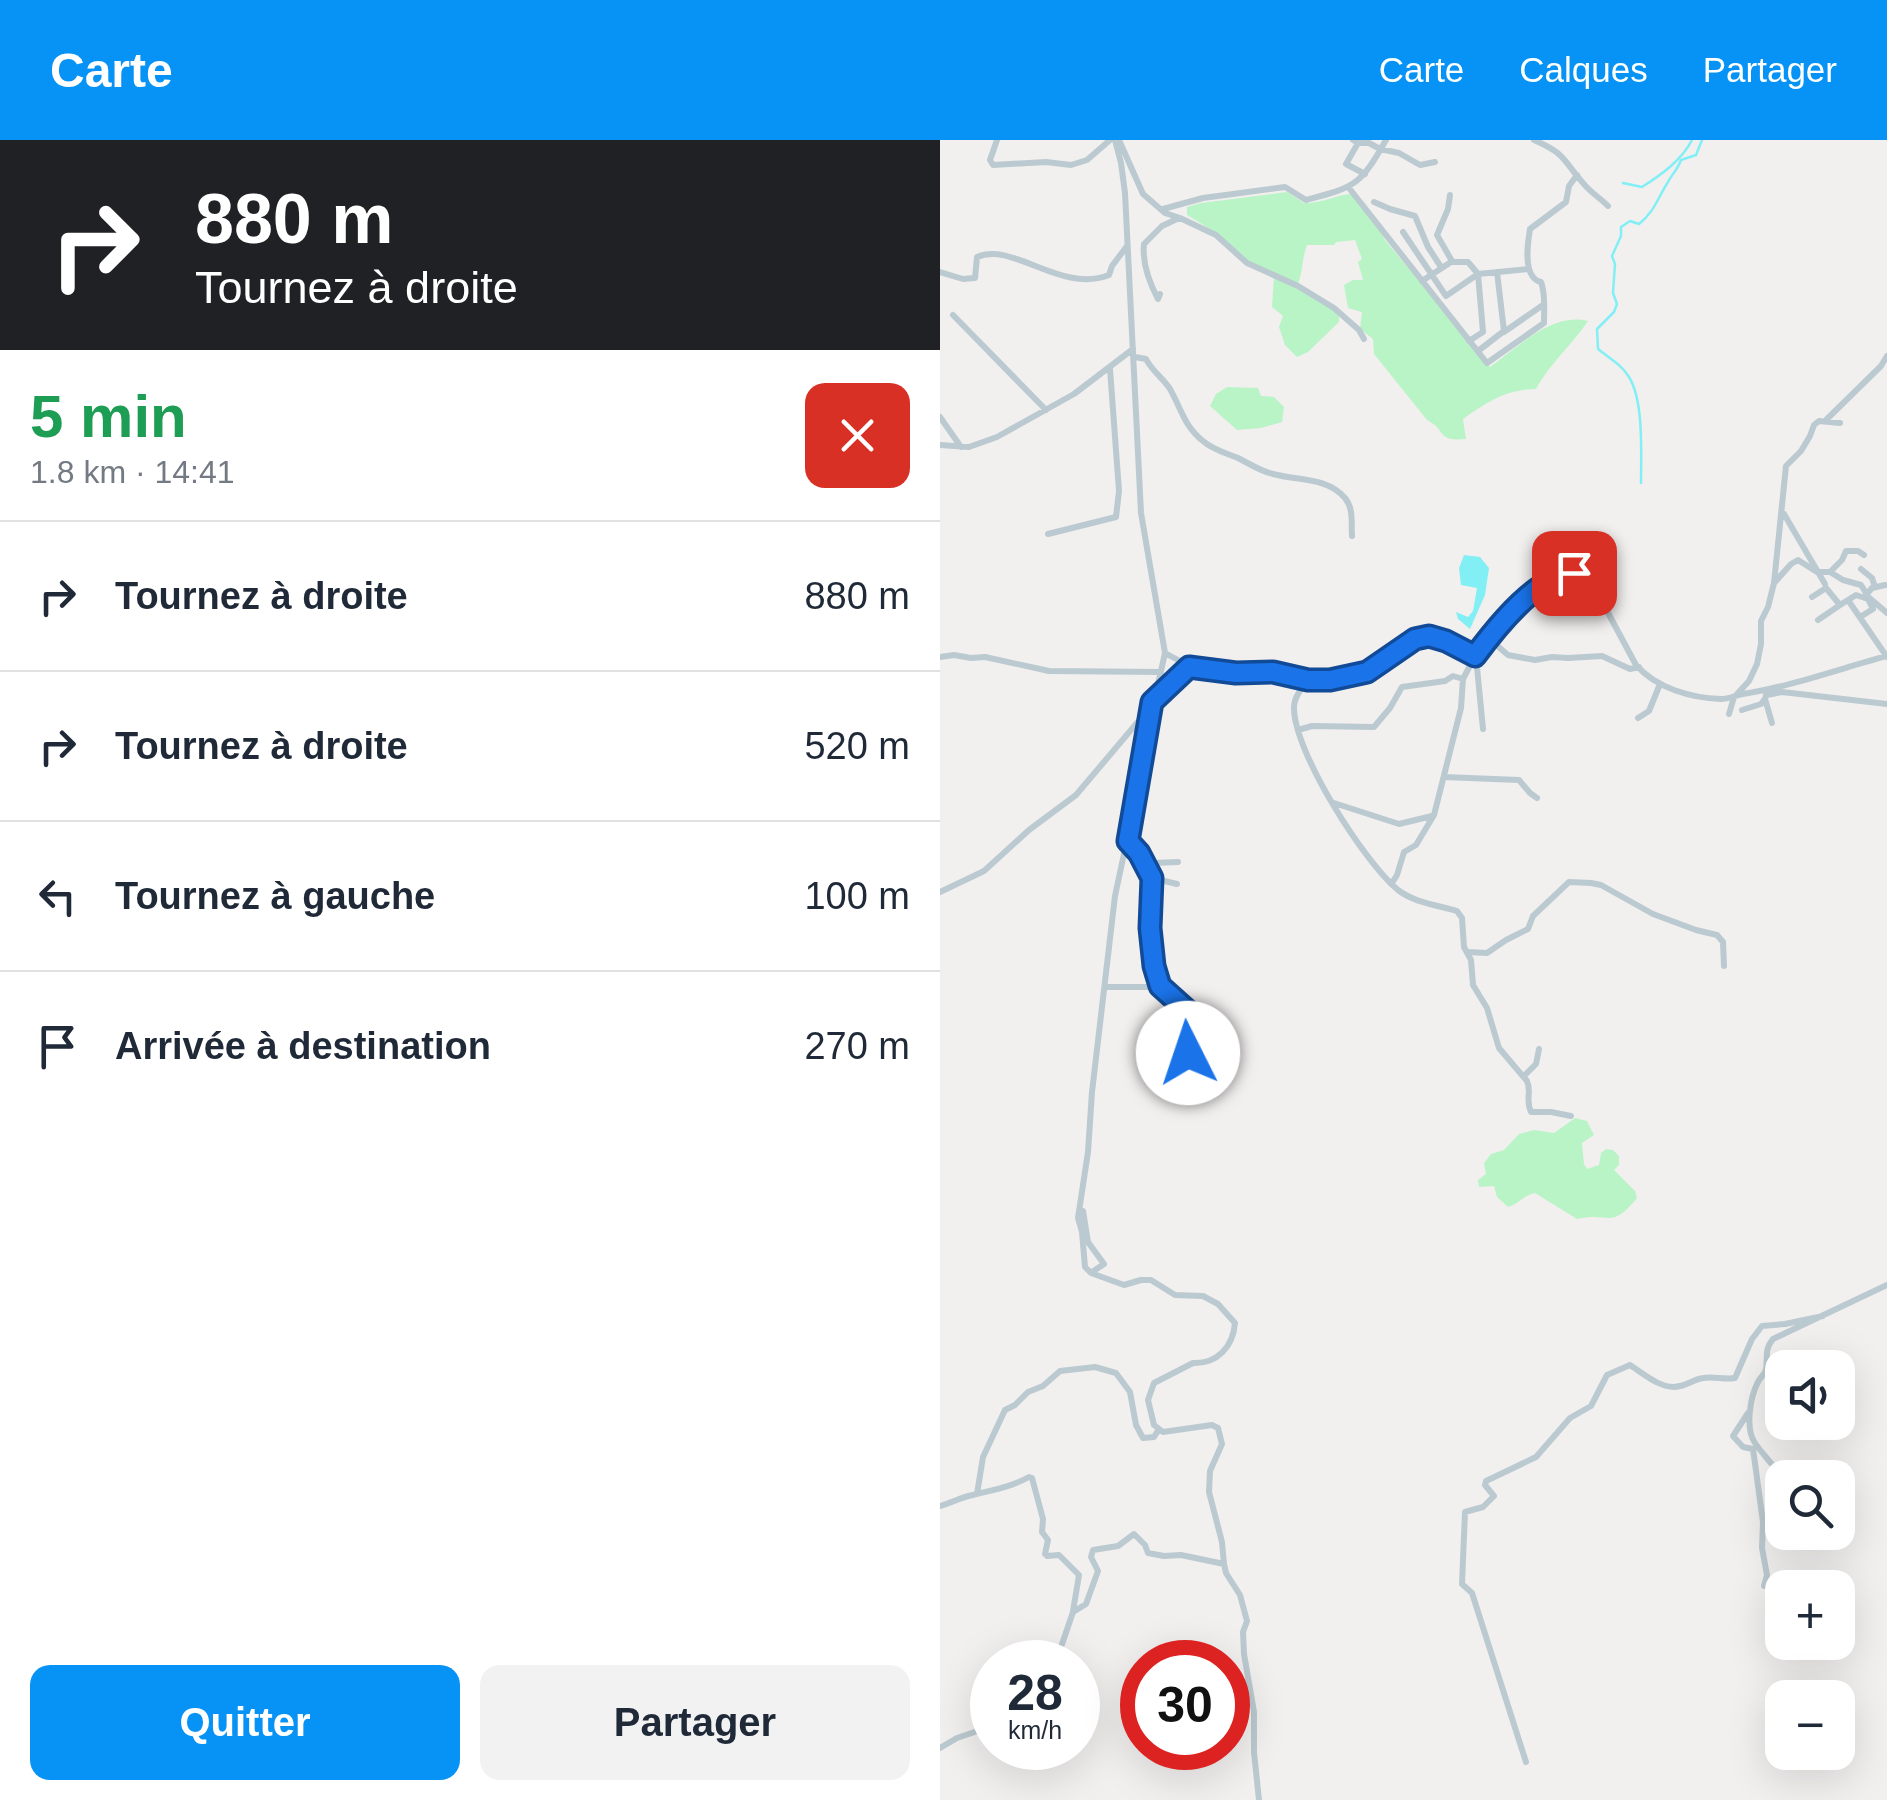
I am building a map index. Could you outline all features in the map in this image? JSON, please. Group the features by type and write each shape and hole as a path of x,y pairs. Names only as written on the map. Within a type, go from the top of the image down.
{"street":[{"path":"997,140 990,160 993,164 1071,165 1087,160 1115,140"},
{"path":"1115,140 1143,194 1165,213 1216,236 1247,263 1298,286 1334,308 1364,338"},
{"path":"1115,140 1125,193 1142,513 1165,652 1115,896 1078,1218 1085,1267 1091,1273 1124,1285 1151,1280 1175,1295 1203,1296 1218,1304 1235,1323 1234,1337 1219,1356 1199,1364 1193,1362 1154,1383 1148,1400 1154,1425 1163,1432 1198,1425 1212,1424 1218,1428 1222,1444 1210,1471 1209,1492 1224,1564 1240,1595 1247,1621 1243,1632 1254,1712 1259,1800"},
{"path":"1161,208 1286,187 1306,200 1349,188 1364,174 1386,140"},
{"path":"1534,140 1555,149 1608,206"},
{"path":"1364,174 1346,164 1357,141 1400,153 1420,165 1436,162"},
{"path":"1349,188 1487,363 1544,323 1540,282 1530,269 1530,229 1566,202 1568,186 1577,175"},
{"path":"1450,196 1437,235 1451,262"},
{"path":"1374,202 1415,216 1441,267"},
{"path":"1160,294 1157,298 1147,274 1144,244 1162,226 1180,218"},
{"path":"1402,232 1446,296 1478,274 1530,269"},
{"path":"940,272 963,279 975,278 977,257 992,254 1067,278 1103,278 1109,275 1127,245"},
{"path":"1422,281 1451,262 1468,262 1478,274 1483,332 1469,341"},
{"path":"1497,272 1503,332"},
{"path":"1478,351 1544,304"},
{"path":"954,314 1046,410"},
{"path":"940,444 970,447 997,437 1074,394 1134,353"},
{"path":"1134,353 1146,359 1166,384 1180,413 1201,440 1258,469 1324,482 1345,498 1352,510 1352,536"},
{"path":"1729,714 1757,664 1761,621 1774,583 1786,466 1801,450 1814,425 1826,420 1887,356"},
{"path":"1048,534 1116,517 1119,491 1110,368"},
{"path":"940,417 962,447"},
{"path":"1826,420 1840,423"},
{"path":"1783,513 1825,584"},
{"path":"1830,572 1846,551 1864,555"},
{"path":"1774,583 1798,560 1817,572 1830,572 1862,585 1872,608 1860,618"},
{"path":"1861,569 1872,578 1875,587"},
{"path":"1392,883 1404,852 1416,845 1434,815 1461,708 1464,679 1475,656 1539,587 1554,579 1574,573 1592,583 1638,668 1660,684 1722,699 1782,692 1887,704"},
{"path":"1867,596 1875,587 1886,585"},
{"path":"1812,597 1826,588 1840,606"},
{"path":"1818,620 1856,596 1867,596 1887,613"},
{"path":"1742,710 1761,704 1766,695 1887,656 1848,600"},
{"path":"1165,652 1189,667 1236,673 1273,672 1308,680 1367,672 1415,639 1429,636 1475,656"},
{"path":"1486,642 1508,655 1536,660 1602,656 1630,669 1638,668"},
{"path":"1475,656 1483,729"},
{"path":"940,657 997,659 1049,671 1161,672"},
{"path":"940,892 984,870 1067,802 1128,735 1152,702 1189,667"},
{"path":"1298,730 1312,726 1374,727 1402,687 1445,681 1454,676 1464,679"},
{"path":"1308,680 1293,705 1298,730 1314,770 1346,829 1402,892 1420,902 1457,910 1471,960 1473,985 1486,1008 1499,1048 1530,1086 1526,1102 1531,1112 1571,1116"},
{"path":"1638,718 1649,710 1660,684"},
{"path":"1766,695 1772,723"},
{"path":"1444,777 1518,780 1537,798"},
{"path":"1332,802 1399,824 1434,815"},
{"path":"1128,841 1154,863 1178,862"},
{"path":"1139,853 1152,878 1150,928 1160,986"},
{"path":"1152,878 1176,884"},
{"path":"1467,952 1487,954 1528,929 1533,916 1569,882 1580,882 1601,885 1653,914 1717,935 1723,942 1724,966"},
{"path":"1105,987 1160,986 1178,1000 1195,1026 1188,1053 1195,1071"},
{"path":"1524,1076 1536,1064 1539,1049"},
{"path":"1082,1198 1088,1242 1104,1264 1091,1273"},
{"path":"1764,1586 1764,1522 1750,1422 1757,1384 1766,1371 1766,1347 1773,1339 1887,1285"},
{"path":"1526,1762 1472,1593 1462,1584 1465,1512 1490,1503 1494,1496 1486,1481 1536,1457 1570,1418 1591,1406 1607,1375 1630,1365 1668,1388 1710,1376 1735,1378 1762,1326 1823,1316"},
{"path":"977,1494 984,1457 1005,1410 1060,1371 1095,1367 1111,1370 1130,1392 1143,1438 1154,1437 1158,1429"},
{"path":"1748,1412 1733,1436 1768,1460"},
{"path":"940,1506 1032,1478 1043,1519 1042,1532 1048,1540 1045,1554 1058,1555 1079,1575 1063,1640"},
{"path":"1073,1612 1086,1604 1098,1571 1093,1550 1118,1546 1134,1534 1148,1553 1224,1564"},
{"path":"940,1748 970,1734"}],"green space":[{"path":"1287,192 1304,203 1351,194 1490,367 1549,326 1588,321 1536,389 1498,398 1463,419 1466,439 1446,437 1427,420 1374,354 1373,339 1360,329 1362,312 1348,308 1344,285 1363,280 1358,262 1362,259 1355,240 1307,245 1298,284 1247,260 1215,232 1187,215 1187,207 1201,203"},
{"path":"1274,277 1316,294 1339,312 1339,322 1308,352 1297,357 1285,345 1279,327 1283,316 1272,307"},
{"path":"1227,387 1258,388 1261,396 1274,397 1284,407 1282,422 1237,430 1210,406 1216,394"},
{"path":"1575,1118 1587,1121 1594,1135 1582,1143 1587,1169 1599,1165 1606,1149 1619,1156 1619,1165 1614,1170 1637,1198 1621,1214 1577,1219 1535,1193 1508,1207 1497,1197 1494,1186 1479,1187 1478,1180 1486,1174 1484,1163 1491,1154 1504,1150 1519,1134 1534,1130 1554,1133"}],"water":[{"path":"1464,555 1480,557 1489,568 1485,595 1470,629 1456,612 1468,617 1477,588 1461,585 1459,568"}],"waterway":[{"path":"1623,183 1642,187 1677,160 1692,140"},
{"path":"1641,483 1641,428 1634,387 1622,368 1598,349 1597,329 1617,304 1612,256 1621,227 1630,221 1639,224 1644,219 1681,160 1696,155 1702,140"}],"route":[{"path":"1188,1053 1195,1026 1190,1013 1160,986 1150,928 1152,878 1128,841 1152,702 1189,667 1330,680 1367,672 1415,639 1429,636 1475,656 1539,587 1574,573"}]}
